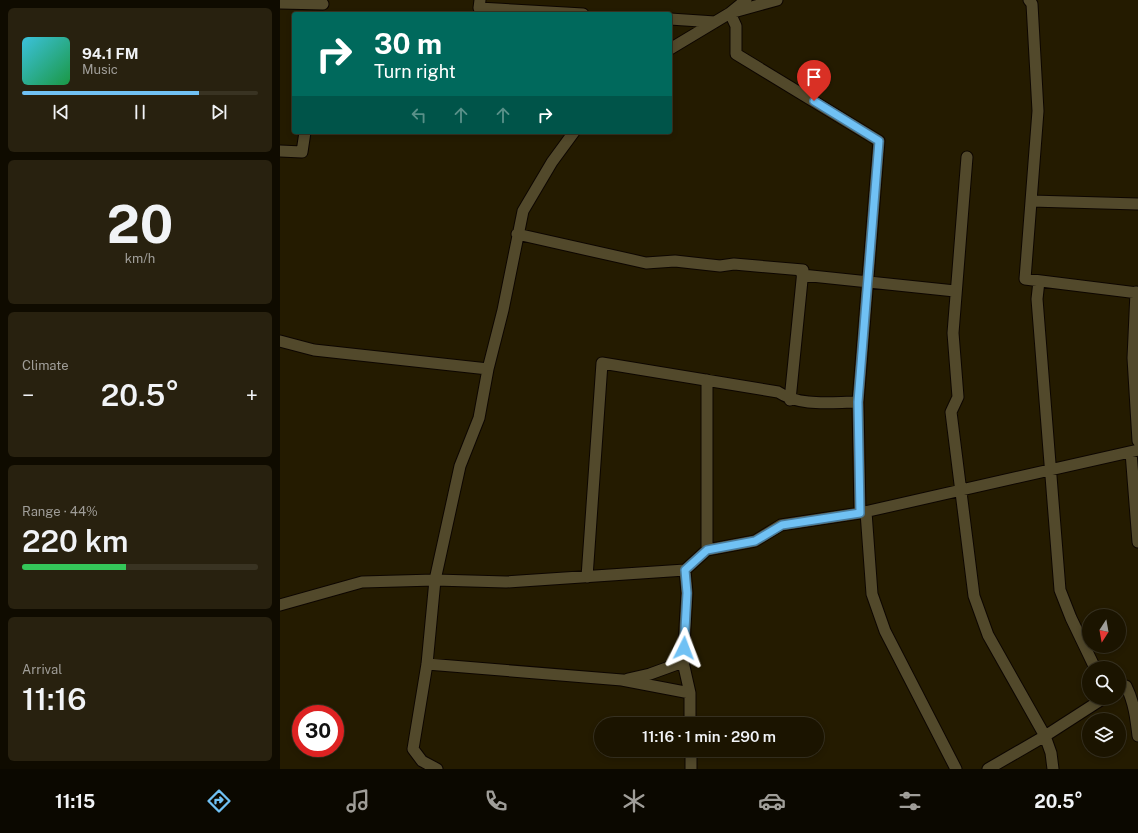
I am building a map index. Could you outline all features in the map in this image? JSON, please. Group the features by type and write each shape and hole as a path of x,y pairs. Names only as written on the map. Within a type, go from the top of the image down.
{"street":[{"path":"480,0 479,8 549,12"},
{"path":"672,48 730,13 746,0"},
{"path":"730,13 777,0"},
{"path":"1029,0 1032,4 1038,111 1025,278 1137,293 1133,358 1138,441"},
{"path":"280,2 323,6"},
{"path":"730,13 736,26 736,54 879,141 858,402 863,512 872,594 885,632 956,769"},
{"path":"672,19 714,22"},
{"path":"280,151 302,152 305,134"},
{"path":"436,769 422,761 413,749 428,664 435,580 460,466 479,418 488,369 503,310 517,234 523,211 552,162 573,134"},
{"path":"968,157 955,291 953,334 958,397 951,412 974,596 988,635 1045,736 1051,753 1053,769"},
{"path":"1031,201 1138,204"},
{"path":"517,234 646,263 675,261 720,266 734,264 803,270 790,400"},
{"path":"802,275 955,291"},
{"path":"1039,281 1037,299 1060,590 1071,618 1092,661"},
{"path":"280,341 314,350 488,369"},
{"path":"587,577 602,362 778,392 790,400 815,403 858,402"},
{"path":"707,380 707,550"},
{"path":"280,605 362,582 435,580 506,582 685,570 707,550 755,541 782,525 863,512 1134,451 1138,542"},
{"path":"685,570 687,593 683,662 690,692 690,717"},
{"path":"622,680 650,674 683,662"},
{"path":"428,664 622,680 690,692"},
{"path":"1126,686 1137,713 1138,736"},
{"path":"988,769 1045,736 1093,705"},
{"path":"691,757 691,769"}],"route":[{"path":"684,648 687,593 685,570 707,550 755,541 782,525 860,513 858,402 864,312 879,141 814,101"}]}
